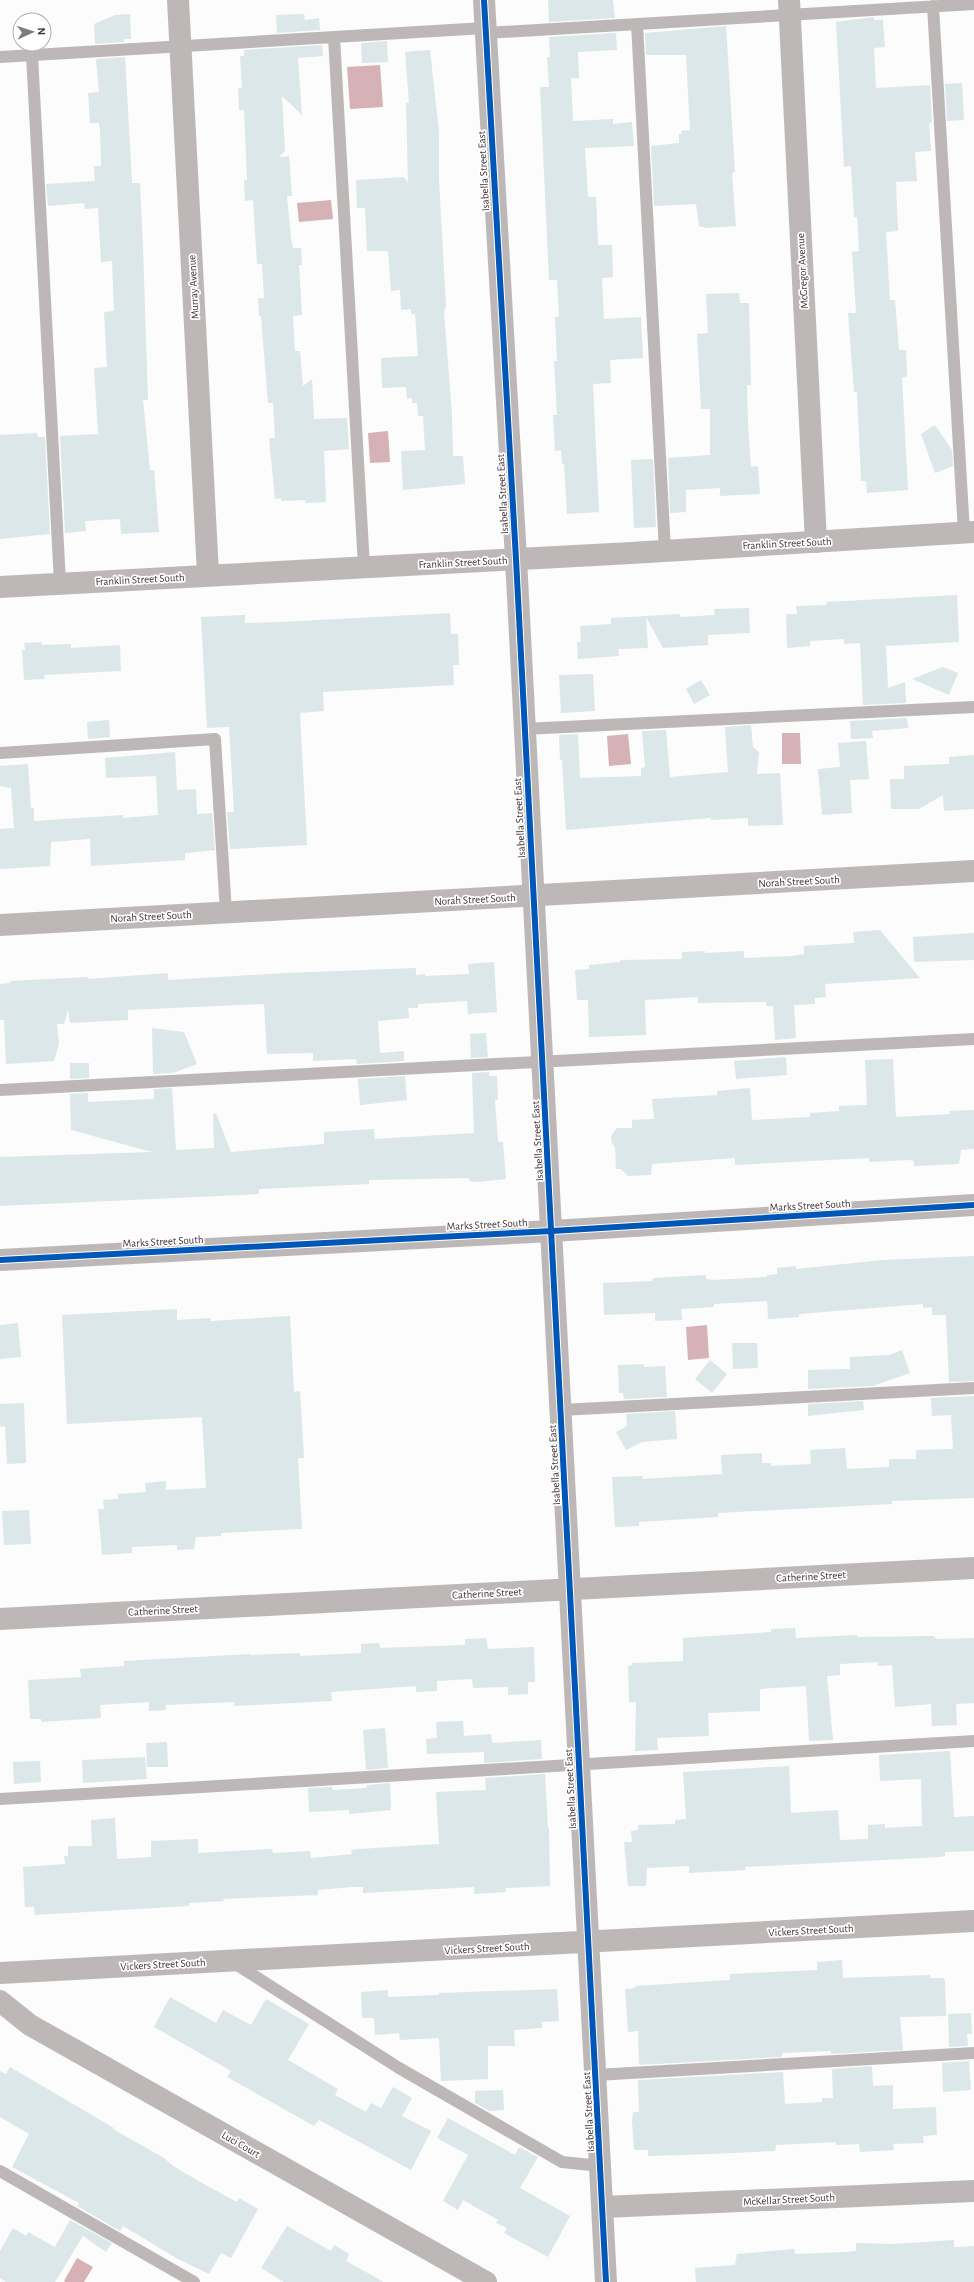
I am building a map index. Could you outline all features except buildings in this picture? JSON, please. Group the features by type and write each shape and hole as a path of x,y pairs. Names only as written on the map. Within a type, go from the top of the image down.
{"street":[{"name":"Murray Avenue","path":"178,0 208,574"},
{"name":"Isabella Street East","path":"484,0 516,559 532,896 552,1231 606,2282"},
{"name":"McGregor Avenue","path":"789,7 816,542"},
{"name":"Franklin Street South","path":"0,587 208,574 665,551 969,532"},
{"name":"Norah Street South","path":"0,925 974,871"},
{"name":"Marks Street South","path":"0,1260 552,1231 974,1205"},
{"name":"Catherine Street","path":"0,1619 974,1568"},
{"name":"Vickers Street South","path":"0,1973 588,1943 974,1921"},
{"name":"Luci Court","path":"0,2002 30,2025 486,2282"},
{"name":"McKellar Street South","path":"603,2207 974,2191"}],"lane":[{"path":"0,57 334,37 637,24 789,7 933,6 974,4"},
{"path":"933,6 969,532"},
{"path":"637,24 665,551"},
{"path":"334,37 364,567"},
{"path":"32,55 60,583"},
{"path":"524,729 974,707"},
{"path":"0,753 215,739 226,912"},
{"path":"0,1090 974,1039"},
{"path":"561,1410 974,1388"},
{"path":"0,1799 579,1763 974,1741"},
{"path":"231,1961 399,2068 562,2162 601,2166"},
{"path":"596,2075 974,2053"},
{"path":"0,2171 194,2282"}],"shaded area":[{"path":"380,65 383,107 350,109 347,67"},
{"path":"331,200 333,219 299,222 297,203"},
{"path":"388,431 390,462 370,463 368,433"},
{"path":"782,733 800,733 801,764 782,764"},
{"path":"628,734 631,764 609,766 607,736"},
{"path":"707,1325 709,1358 688,1360 686,1327"},
{"path":"77,2258 93,2267 84,2282 64,2281"}],"cycle path":[{"path":"484,0 516,559 606,2282"},
{"path":"0,1260 552,1231 974,1205"}]}
